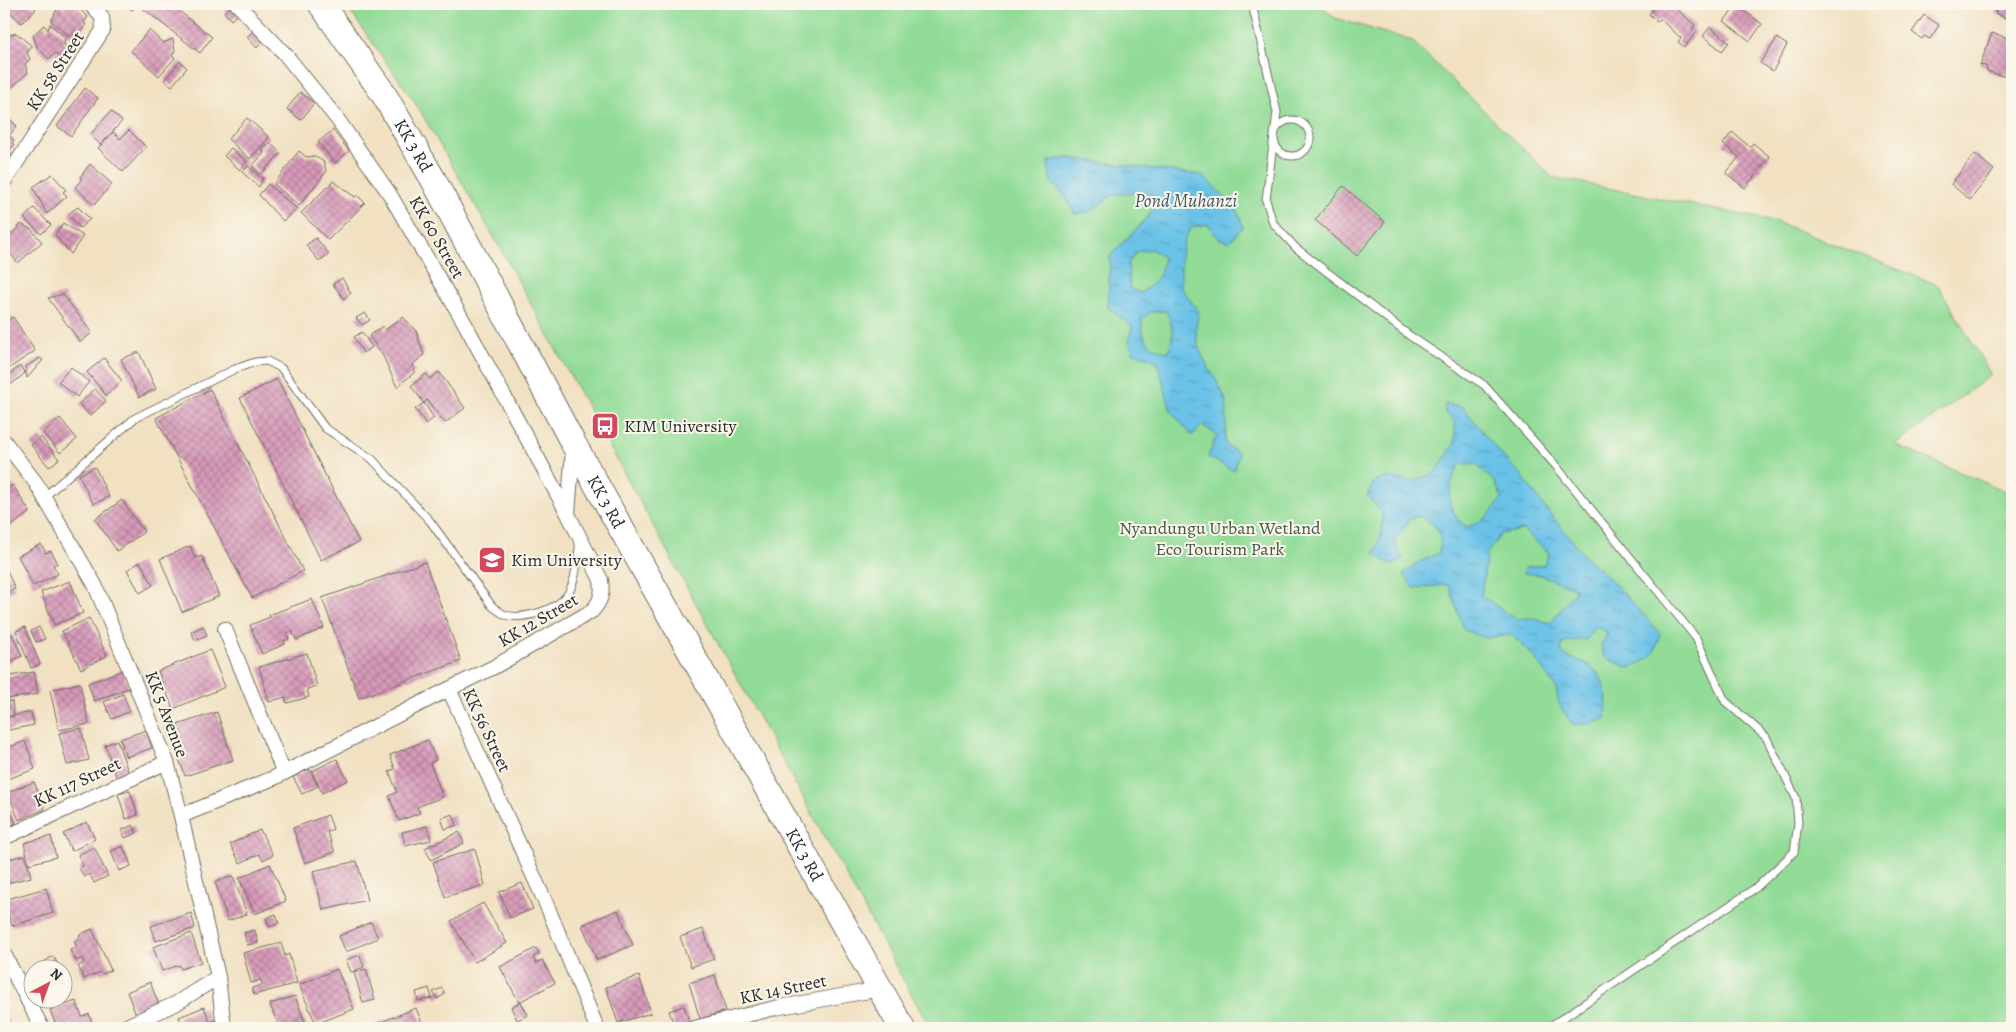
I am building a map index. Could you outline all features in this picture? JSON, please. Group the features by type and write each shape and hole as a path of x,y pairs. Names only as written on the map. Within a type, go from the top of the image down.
{"highway":[{"name":"KK 3 Rd","path":"321,4 383,93 433,179 573,443 902,1028"}],"street":[{"name":"KK 58 Street","path":"4,182 103,30 102,17 90,4"},
{"name":"KK 60 Street","path":"237,4 285,54 338,120 389,192 464,322 568,514"},
{"name":"KK 5 Avenue","path":"4,440 44,497 95,585 167,762 182,816 218,977 224,1028"},
{"path":"568,514 573,443"},
{"name":"KK 12 Street","path":"449,689 502,662 592,611 600,603 603,591 601,580 568,514"},
{"path":"225,629 284,773"},
{"name":"KK 56 Street","path":"182,816 284,773 449,689 548,908 597,1028"},
{"name":"KK 117 Street","path":"4,838 167,762"},
{"path":"4,954 42,1028"},
{"path":"122,1028 175,1004 218,977"},
{"name":"KK 14 Street","path":"694,1028 775,1008 880,989"}],"lane":[{"path":"1252,4 1277,112 1266,200 1273,223 1296,248 1326,272 1410,336 1484,385 1556,466 1696,638 1725,701 1766,737 1796,798 1798,823 1794,852 1758,887 1548,1028"},
{"path":"1289,120 1295,120 1306,126 1310,138 1306,149 1297,155 1291,156 1281,152 1277,147 1274,136 1279,126 1289,120"},
{"path":"44,497 135,418 235,369 255,362 267,361 281,368 324,428 372,458 430,521 492,606 505,615 526,615 542,611 557,604 568,594 574,581 581,539"}],"green space":[{"name":"Nyandungu Urban Wetland Eco Tourism Park","path":"345,4 1319,4 1335,18 1412,41 1552,177 1774,221 1938,285 1991,375 1895,445 2012,494 2012,1028 930,1028 499,246 416,104"}],"water":[{"name":"Pond Muhanzi","path":"1069,158 1202,175 1237,209 1243,227 1229,242 1218,238 1208,224 1192,227 1185,237 1181,255 1181,288 1199,312 1196,325 1199,347 1225,398 1227,414 1225,444 1239,453 1234,471 1208,457 1217,435 1202,425 1192,436 1171,411 1157,361 1134,353 1129,342 1132,326 1108,308 1110,256 1144,221 1159,201 1144,192 1112,195 1091,211 1075,214 1064,195 1050,180 1048,161","holes":["1151,249 1163,257 1162,269 1158,278 1140,293 1130,289 1128,264 1136,252","1166,311 1169,317 1172,332 1168,352 1151,345 1145,338 1142,319 1150,312"]},
{"path":"1445,404 1462,406 1498,451 1522,476 1582,553 1612,581 1660,633 1651,656 1629,668 1604,657 1601,646 1608,633 1595,626 1587,639 1563,642 1561,651 1564,654 1585,663 1598,673 1602,680 1607,703 1606,719 1589,724 1572,724 1559,704 1556,688 1535,658 1512,635 1486,638 1464,630 1449,585 1414,588 1403,574 1417,563 1439,553 1440,535 1432,523 1420,516 1410,519 1394,542 1403,559 1392,565 1374,554 1382,532 1382,512 1367,496 1374,482 1388,477 1412,482 1435,473 1455,443 1455,422 1445,413","holes":["1460,464 1476,464 1495,482 1502,499 1486,518 1467,527 1454,514 1450,498 1452,481","1523,530 1549,553 1544,565 1526,567 1523,573 1541,575 1576,589 1551,623 1531,618 1516,619 1481,596 1487,553 1501,534"]}],"building":[{"path":"4,4 30,4 36,9 22,23 4,7"},
{"path":"67,4 73,4 88,17 84,22 86,25 77,35 74,32 70,37 51,21 59,5 63,8"},
{"path":"124,4 137,4 132,10"},
{"path":"144,4 170,4 212,37 200,53 141,7"},
{"path":"233,4 241,11 231,20 224,12"},
{"path":"1658,4 1671,4 1695,25 1692,29 1696,33 1684,47 1678,42 1681,38 1660,19 1657,22 1649,14"},
{"path":"2000,4 2012,4 2012,21 1995,13"},
{"path":"1737,5 1762,24 1750,41 1724,21"},
{"path":"1924,15 1939,25 1930,39 1924,36 1922,39 1912,32"},
{"path":"4,19 10,25 4,33"},
{"path":"50,24 65,37 64,44 67,48 59,57 55,53 49,59 37,47 33,35 44,25 48,30"},
{"path":"1710,27 1729,42 1722,51 1703,36"},
{"path":"149,30 163,43 173,39 175,51 172,55 175,58 159,76 131,51"},
{"path":"254,30 263,39 257,48 247,37"},
{"path":"16,33 32,46 27,53 30,59 25,64 28,72 7,92 4,88 4,37"},
{"path":"1992,33 2012,39 2012,70 2002,76 1987,71 1986,66 1980,65"},
{"path":"1777,38 1787,45 1773,71 1760,63"},
{"path":"180,61 187,68 172,86 164,80"},
{"path":"85,88 98,98 71,136 57,126"},
{"path":"300,92 314,103 301,120 287,109"},
{"path":"111,111 122,121 101,145 90,135"},
{"path":"4,114 17,126 9,136 14,140 12,143 14,145 9,151 12,154 8,158 4,154"},
{"path":"247,118 269,137 250,159 228,139"},
{"path":"129,130 146,147 123,172 98,148 113,132 120,139"},
{"path":"333,130 349,151 335,163 318,142"},
{"path":"1732,132 1750,147 1753,143 1770,157 1745,188 1726,173 1739,157 1723,144"},
{"path":"269,142 281,153 261,174 252,166 264,153 262,149"},
{"path":"231,148 247,162 240,170 224,156"},
{"path":"299,151 306,157 315,156 324,162 326,172 299,206 274,184"},
{"path":"1975,154 1994,170 1970,200 1951,184"},
{"path":"90,164 112,184 94,205 75,187"},
{"path":"248,166 263,179 259,187 242,172"},
{"path":"52,174 66,190 63,192 67,196 47,214 33,187"},
{"path":"333,181 355,197 357,195 365,203 328,240 301,213"},
{"path":"268,184 297,209 283,221 259,195"},
{"path":"1343,186 1385,222 1357,256 1315,220"},
{"path":"78,207 90,219 80,228 68,214"},
{"path":"34,208 51,225 41,234 24,218"},
{"path":"63,223 83,236 71,254 55,235"},
{"path":"21,224 31,229 42,242 18,263 4,246 4,230 12,234"},
{"path":"316,238 329,254 319,261 306,245"},
{"path":"342,278 351,293 344,299 333,284"},
{"path":"63,294 92,333 80,342 48,298"},
{"path":"365,313 370,320 362,325 356,318"},
{"path":"13,317 35,351 5,371 4,323"},
{"path":"403,317 416,331 424,355 412,365 415,372 397,387 383,356 369,336 383,326 385,330"},
{"path":"362,332 372,347 363,353 354,337"},
{"path":"139,352 156,389 139,397 121,359"},
{"path":"40,358 43,360 27,378 25,367"},
{"path":"104,358 122,381 106,395 87,372"},
{"path":"20,366 25,373 7,388 4,379"},
{"path":"71,367 89,382 77,397 58,382"},
{"path":"439,372 465,408 445,423 427,400 424,403 411,386 426,374 430,379"},
{"path":"277,379 359,542 321,560 240,398"},
{"path":"95,389 106,401 90,416 79,404"},
{"path":"210,389 303,571 252,598 156,418"},
{"path":"424,403 434,418 426,424 415,409"},
{"path":"60,418 77,439 60,453 43,433"},
{"path":"41,437 59,459 49,467 31,445"},
{"path":"95,467 109,497 93,504 79,475"},
{"path":"13,485 30,512 6,530 4,526 4,491"},
{"path":"122,500 144,532 117,551 95,519"},
{"path":"41,544 46,553 51,551 58,563 53,565 58,574 33,586 18,556"},
{"path":"190,546 195,558 202,556 219,596 182,612 160,559"},
{"path":"140,562 153,585 140,593 127,570"},
{"path":"425,562 461,661 359,698 322,598"},
{"path":"4,564 15,589 4,594"},
{"path":"70,581 83,613 54,625 41,592"},
{"path":"312,599 324,628 296,640 292,631 287,633 289,639 284,641 285,644 262,654 250,625 270,617 269,615"},
{"path":"89,618 107,656 81,669 62,631"},
{"path":"203,626 207,635 195,640 191,632"},
{"path":"25,627 40,664 31,668 16,631"},
{"path":"39,627 45,639 36,642 31,631"},
{"path":"12,634 22,656 5,664 4,638"},
{"path":"210,650 225,687 173,709 158,671"},
{"path":"307,653 317,686 307,689 309,697 287,703 285,697 269,702 259,667"},
{"path":"123,670 129,688 94,701 88,683"},
{"path":"34,672 38,694 6,699 4,677"},
{"path":"80,683 89,724 59,730 50,690"},
{"path":"123,694 130,711 112,719 104,702"},
{"path":"12,701 14,716 4,717 4,702"},
{"path":"31,712 34,725 4,731 4,718"},
{"path":"217,712 233,760 185,776 168,728"},
{"path":"81,728 89,760 67,765 59,733"},
{"path":"146,730 152,748 126,757 120,739"},
{"path":"117,740 129,774 117,779 105,745"},
{"path":"428,740 436,760 430,763 443,797 417,807 420,813 399,821 389,796 397,792 389,771 395,769 390,755"},
{"path":"25,741 35,769 7,779 4,770 4,749"},
{"path":"337,759 348,780 322,793 312,771"},
{"path":"309,769 318,786 302,794 293,777"},
{"path":"34,782 45,809 19,820 8,792"},
{"path":"130,791 138,815 126,819 118,794"},
{"path":"6,803 16,823 9,826 4,815 4,804"},
{"path":"453,814 457,825 445,829 441,818"},
{"path":"328,815 333,829 327,832 335,852 305,863 293,828"},
{"path":"87,822 95,839 72,851 63,834"},
{"path":"133,825 137,833 125,838 122,830"},
{"path":"427,826 431,840 405,846 402,832"},
{"path":"260,830 273,855 263,860 259,854 240,863 230,844"},
{"path":"459,832 464,843 431,860 425,848"},
{"path":"51,836 56,857 29,864 24,843"},
{"path":"123,846 131,866 119,871 111,851"},
{"path":"94,847 108,876 94,883 90,874 84,877 79,868 83,866 78,855"},
{"path":"475,849 485,885 445,897 433,862"},
{"path":"25,855 31,877 4,884 4,860"},
{"path":"357,861 367,900 323,910 313,871"},
{"path":"270,864 286,901 255,914 239,878"},
{"path":"233,876 247,914 228,921 215,882"},
{"path":"522,883 533,909 510,918 499,892"},
{"path":"46,888 53,913 12,926 4,900"},
{"path":"483,903 507,943 475,962 451,921"},
{"path":"618,910 633,945 597,960 582,925"},
{"path":"191,913 195,928 156,941 151,926"},
{"path":"276,914 279,923 269,927 266,918"},
{"path":"371,922 378,938 346,952 339,936"},
{"path":"92,929 111,970 102,974 100,972 84,979 78,966 84,963 82,958 76,961 70,950 77,947 74,941 80,937 79,935"},
{"path":"703,929 714,959 691,967 680,937"},
{"path":"255,930 258,943 247,945 244,933"},
{"path":"191,933 201,962 181,969 179,965 162,971 153,947"},
{"path":"281,943 285,956 289,954 297,983 254,995 252,988 262,985 261,980 251,983 243,953"},
{"path":"536,948 539,954 533,957 536,963 542,960 555,983 519,1002 500,967"},
{"path":"360,955 364,967 351,972 346,960"},
{"path":"53,956 55,960 47,960"},
{"path":"337,969 354,1009 316,1024 299,985"},
{"path":"366,969 375,1000 363,1003 354,972"},
{"path":"715,975 726,1011 700,1019 689,983"},
{"path":"639,976 651,1013 618,1023 606,987"},
{"path":"150,982 159,1005 136,1015 127,992"},
{"path":"429,988 432,998 418,1001 416,992"},
{"path":"442,988 445,994 437,999 433,992"},
{"path":"295,996 307,1028 279,1028 270,1004"},
{"path":"76,1001 82,1017 89,1014 94,1028 57,1028 50,1010 72,1010 72,1002"},
{"path":"521,1002 528,1015 517,1020 511,1007"},
{"path":"684,1006 690,1024 675,1028 669,1011"},
{"path":"204,1007 210,1022 214,1020 217,1028 183,1028 179,1017"},
{"path":"4,1008 10,1026 4,1028"},
{"path":"416,1008 424,1028 372,1028 371,1026"}],"place":[{"name":"KIM University","path":"605,426"},
{"name":"Kim University","path":"492,560"}]}
